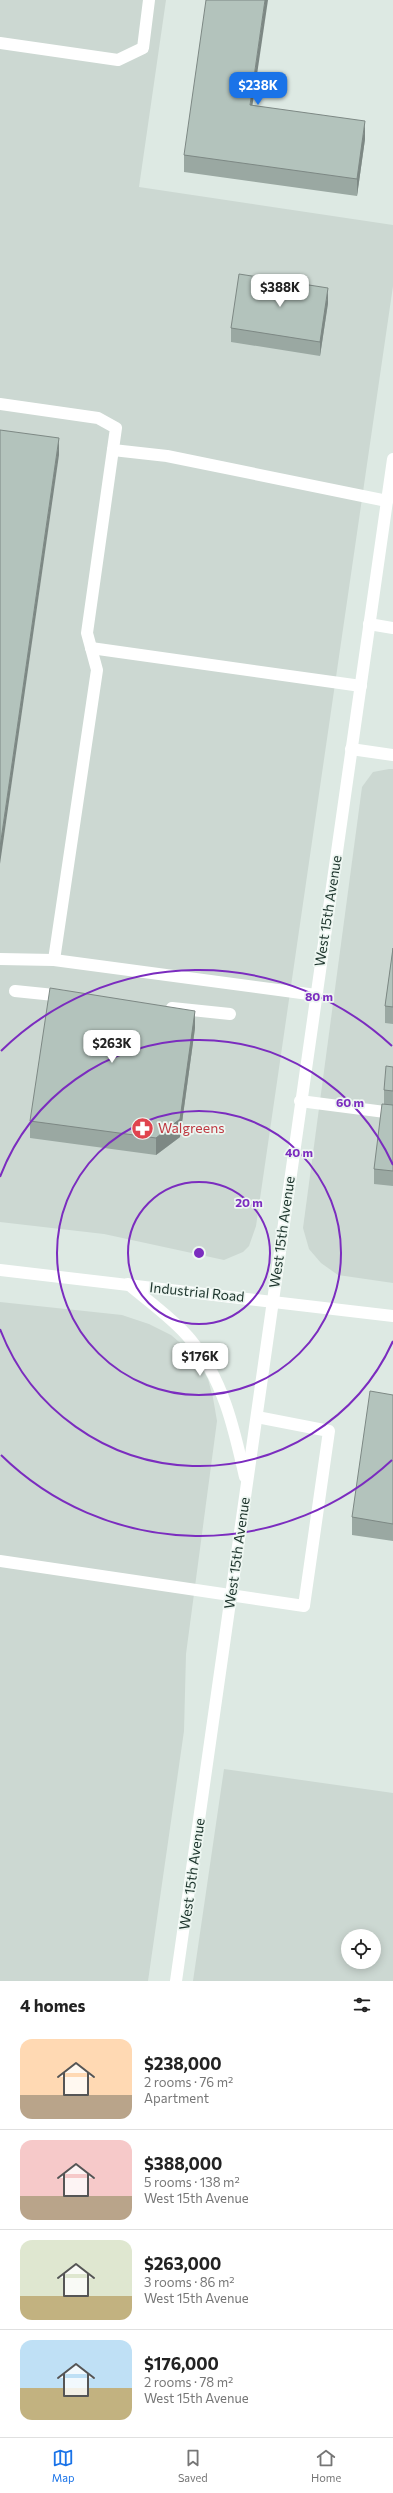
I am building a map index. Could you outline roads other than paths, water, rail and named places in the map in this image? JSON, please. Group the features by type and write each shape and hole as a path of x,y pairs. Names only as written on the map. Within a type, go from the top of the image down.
{"street":[{"path":"0,43 118,60 142,48 149,0"},
{"path":"0,404 98,418 116,428 87,633 97,670 54,960"},
{"path":"113,450 182,459 387,501"},
{"name":"West 15th Avenue","path":"176,1981 257,1417 300,1101 393,459"},
{"path":"369,624 393,628"},
{"path":"91,648 360,686"},
{"path":"351,749 393,755"},
{"path":"0,959 54,960 316,995"},
{"path":"15,991 77,998"},
{"path":"161,1007 230,1014"},
{"path":"300,1101 393,1113"},
{"name":"Industrial Road","path":"0,1270 272,1300 393,1316"},
{"path":"128,1284 190,1338 205,1359 224,1398 234,1429 247,1485"},
{"path":"0,1561 304,1606 328,1431 257,1417"}],"place":[{"name":"Walgreens","path":"142,1128"}]}
